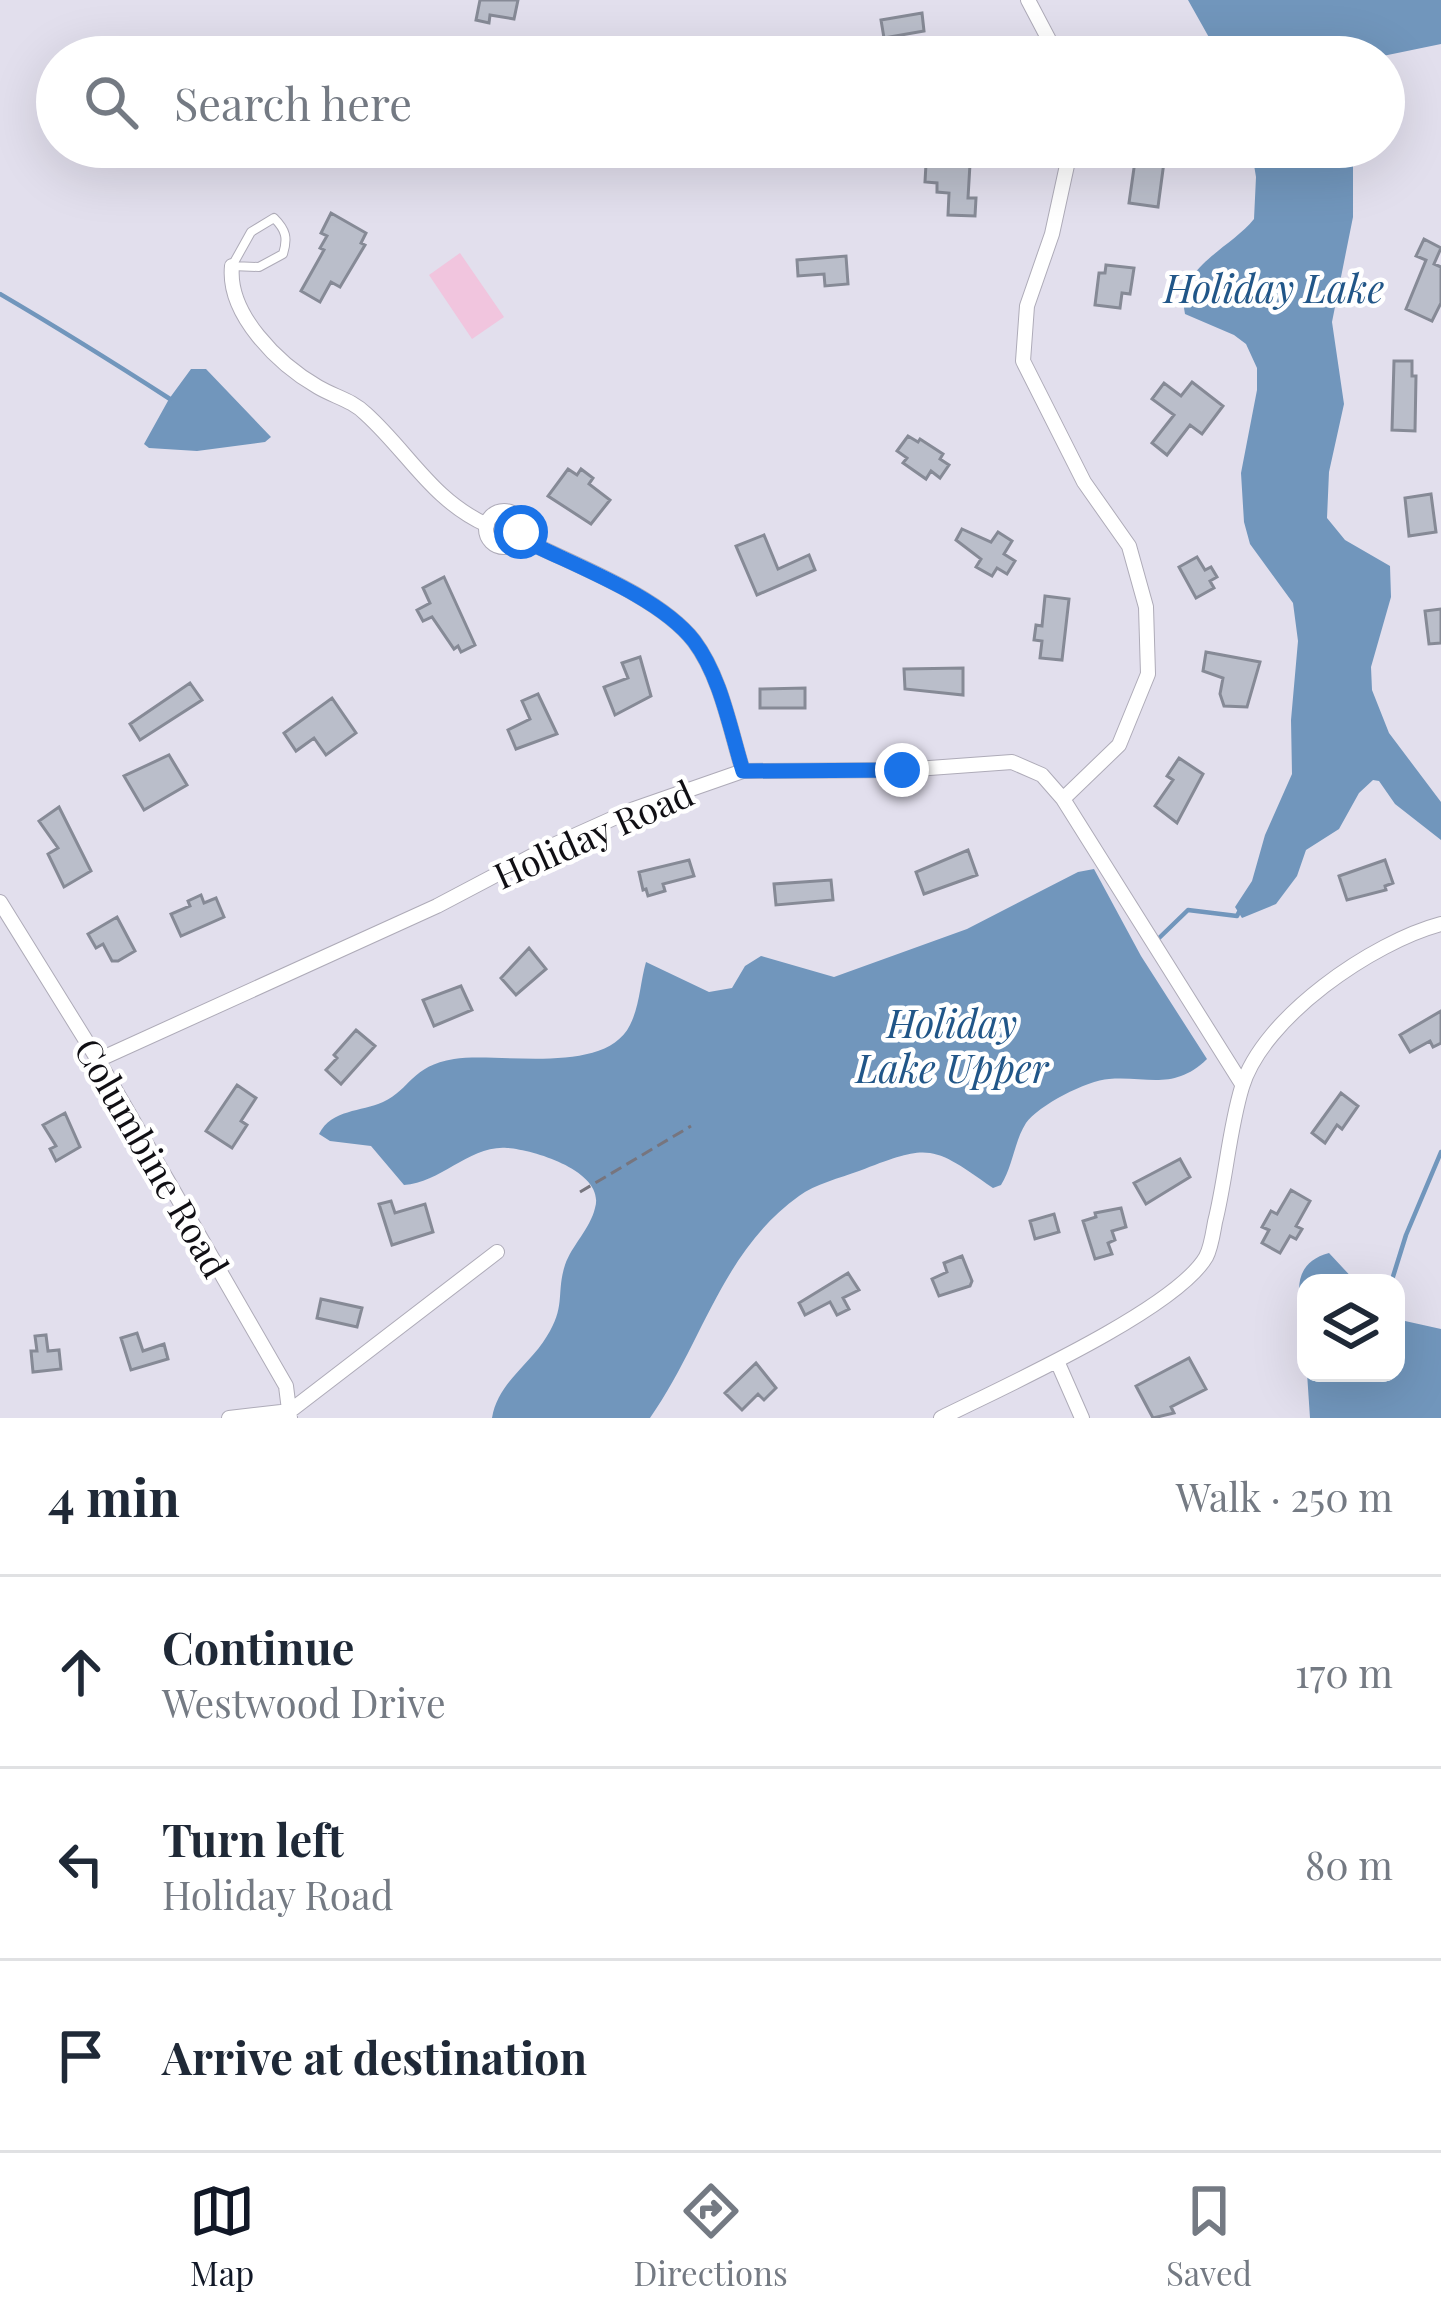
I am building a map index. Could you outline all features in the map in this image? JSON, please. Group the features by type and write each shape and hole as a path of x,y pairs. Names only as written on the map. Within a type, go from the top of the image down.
{"street":[{"path":"1028,0 1047,36"},
{"path":"1063,799 1119,746 1148,674 1146,607 1129,546 1084,482 1023,361 1027,306 1052,234 1067,168"},
{"path":"232,266 233,296 264,342 306,379 366,413 430,488 462,514 487,525"},
{"path":"499,512 511,513 520,520 520,538 512,545 495,545 487,525 499,512"},
{"path":"520,538 658,608 693,640 713,675 743,771"},
{"name":"Holiday Road","path":"98,1060 437,906 628,811 743,771 902,770 1012,762 1042,775 1063,799 1243,1084"},
{"name":"Columbine Road","path":"0,902 98,1060 286,1386 290,1414"},
{"path":"941,1418 1057,1360 1182,1286 1208,1256 1243,1084 1279,1026 1341,971 1408,932 1441,924"},
{"path":"229,1418 290,1414 497,1252"},
{"path":"1057,1360 1082,1418"}],"lane":[{"path":"274,218 284,228 283,254 272,263 232,266 242,243 261,223 274,218"}],"path":[{"path":"580,1192 691,1126"}],"shaded area":[{"path":"460,253 504,317 472,339 429,275"}],"water":[{"path":"1188,0 1441,0 1441,44 1405,51 1405,36 1208,36"},
{"name":"Holiday Lake","path":"1254,168 1353,168 1353,217 1332,322 1344,404 1329,472 1327,518 1345,540 1390,566 1391,597 1371,667 1372,690 1389,733 1441,802 1441,840 1373,780 1359,793 1339,829 1306,850 1297,876 1276,904 1242,918 1235,907 1252,881 1265,835 1292,774 1298,641 1293,603 1250,544 1244,522 1241,473 1257,368 1246,344 1234,335 1185,314 1184,298 1196,272 1254,219"},
{"path":"191,369 206,369 271,437 265,442 197,451 144,444"},
{"name":"Holiday Lake Upper","path":"1094,869 1141,956 1207,1059 1172,1079 1100,1080 1052,1102 1026,1123 1005,1178 993,1188 943,1156 917,1153 805,1192 750,1244 650,1418 492,1418 501,1394 553,1325 565,1265 593,1216 596,1195 579,1174 534,1153 507,1148 480,1152 430,1178 404,1185 371,1146 330,1141 319,1134 331,1120 383,1102 440,1062 550,1058 598,1051 617,1041 630,1025 646,962 709,992 732,988 745,966 761,956 834,977 967,929 1078,872"},
{"path":"1329,1253 1349,1274 1302,1274"},
{"path":"1405,1321 1441,1329 1441,1418 1310,1418 1308,1382 1405,1382"}],"building":[{"path":"480,0 518,0 514,19 490,15 489,23 476,20"},
{"path":"922,13 924,31 884,36 881,20"},
{"path":"926,168 970,168 968,198 976,198 975,216 948,215 949,193 937,192 937,183 925,182"},
{"path":"1134,168 1163,168 1158,207 1129,203"},
{"path":"331,213 366,233 361,243 365,245 340,287 331,282 320,302 301,291 324,250 320,248 327,236 321,233"},
{"path":"1424,239 1441,248 1434,264 1441,267 1441,303 1432,321 1406,309 1426,260 1416,256"},
{"path":"846,256 848,284 825,286 824,274 798,276 797,260"},
{"path":"1106,265 1134,268 1130,294 1122,293 1120,308 1095,305 1099,273 1105,273"},
{"path":"1394,361 1412,361 1415,431 1392,430"},
{"path":"1192,382 1223,406 1202,434 1190,425 1167,455 1152,443 1174,415 1152,399 1164,383 1181,396"},
{"path":"908,436 943,454 940,459 949,465 940,478 931,471 926,479 903,463 907,458 897,451"},
{"path":"568,469 577,475 581,469 593,478 589,484 610,500 591,524 548,496"},
{"path":"1431,494 1436,532 1409,536 1405,498"},
{"path":"962,529 991,542 998,532 1012,541 1004,554 1015,561 1007,574 997,568 992,576 976,567 981,559 956,540"},
{"path":"764,535 778,569 809,555 815,570 757,595 736,546"},
{"path":"1197,557 1217,577 1210,581 1214,588 1196,598 1179,567"},
{"path":"444,577 475,645 461,652 432,617 423,621 417,610 430,603 423,588"},
{"path":"1045,596 1069,599 1062,660 1040,658 1042,641 1034,640 1036,625 1042,626"},
{"path":"1441,609 1441,643 1429,644 1425,611"},
{"path":"1206,652 1260,662 1247,707 1224,706 1223,678 1203,671"},
{"path":"640,657 651,696 615,715 604,687 628,678 622,663"},
{"path":"963,668 963,695 905,689 904,669"},
{"path":"190,683 202,700 140,740 130,724"},
{"path":"805,688 805,708 760,708 760,689"},
{"path":"538,694 557,734 516,749 508,730 530,719 522,701"},
{"path":"332,698 356,733 326,755 314,738 296,751 284,733"},
{"path":"169,755 187,785 144,810 124,776"},
{"path":"1179,758 1203,774 1177,823 1155,806 1173,780 1167,776"},
{"path":"59,807 91,871 64,887 48,854 58,848 39,821"},
{"path":"968,850 977,875 924,894 916,872"},
{"path":"689,860 694,876 663,884 665,891 648,896 643,890 639,872"},
{"path":"1385,860 1393,883 1386,890 1347,900 1339,876"},
{"path":"831,880 833,900 776,905 774,884"},
{"path":"201,895 204,903 216,898 224,917 181,936 171,914"},
{"path":"117,917 135,951 112,961 103,944 96,948 88,934"},
{"path":"529,948 546,969 516,995 501,978"},
{"path":"461,986 472,1010 434,1026 423,1000"},
{"path":"1441,1011 1441,1043 1433,1047 1430,1041 1410,1052 1400,1035"},
{"path":"356,1030 375,1046 341,1084 326,1070"},
{"path":"237,1085 256,1098 232,1148 206,1131"},
{"path":"1341,1093 1358,1106 1325,1143 1312,1133"},
{"path":"65,1113 80,1147 56,1161 50,1149 56,1146 43,1125"},
{"path":"1180,1159 1190,1177 1146,1204 1134,1183"},
{"path":"1291,1190 1310,1201 1296,1226 1302,1229 1296,1239 1290,1236 1280,1253 1262,1243 1269,1230 1262,1227 1271,1211 1277,1214"},
{"path":"391,1201 395,1213 425,1204 433,1232 392,1245 379,1204"},
{"path":"1121,1208 1126,1227 1112,1231 1115,1240 1108,1243 1112,1254 1095,1259 1083,1221 1096,1217 1095,1213"},
{"path":"1054,1214 1059,1232 1035,1239 1030,1221"},
{"path":"962,1256 970,1286 939,1296 932,1279 947,1272 944,1263"},
{"path":"848,1273 859,1290 843,1298 849,1309 837,1315 830,1302 805,1315 799,1303"},
{"path":"321,1299 362,1308 357,1327 317,1318"},
{"path":"137,1333 143,1351 164,1344 168,1359 131,1370 121,1338"},
{"path":"46,1335 48,1351 59,1350 61,1369 33,1372 35,1336"},
{"path":"1189,1358 1206,1389 1171,1407 1174,1413 1153,1418 1136,1386"},
{"path":"756,1363 776,1388 764,1400 758,1394 742,1410 725,1393"}],"waterway":[{"path":"0,294 170,399"},
{"path":"1157,940 1188,910 1237,916 1239,912"},
{"path":"1394,1274 1441,1152"}],"route":[{"path":"521,532 520,538 658,608 693,640 713,675 743,771 902,770"}]}
